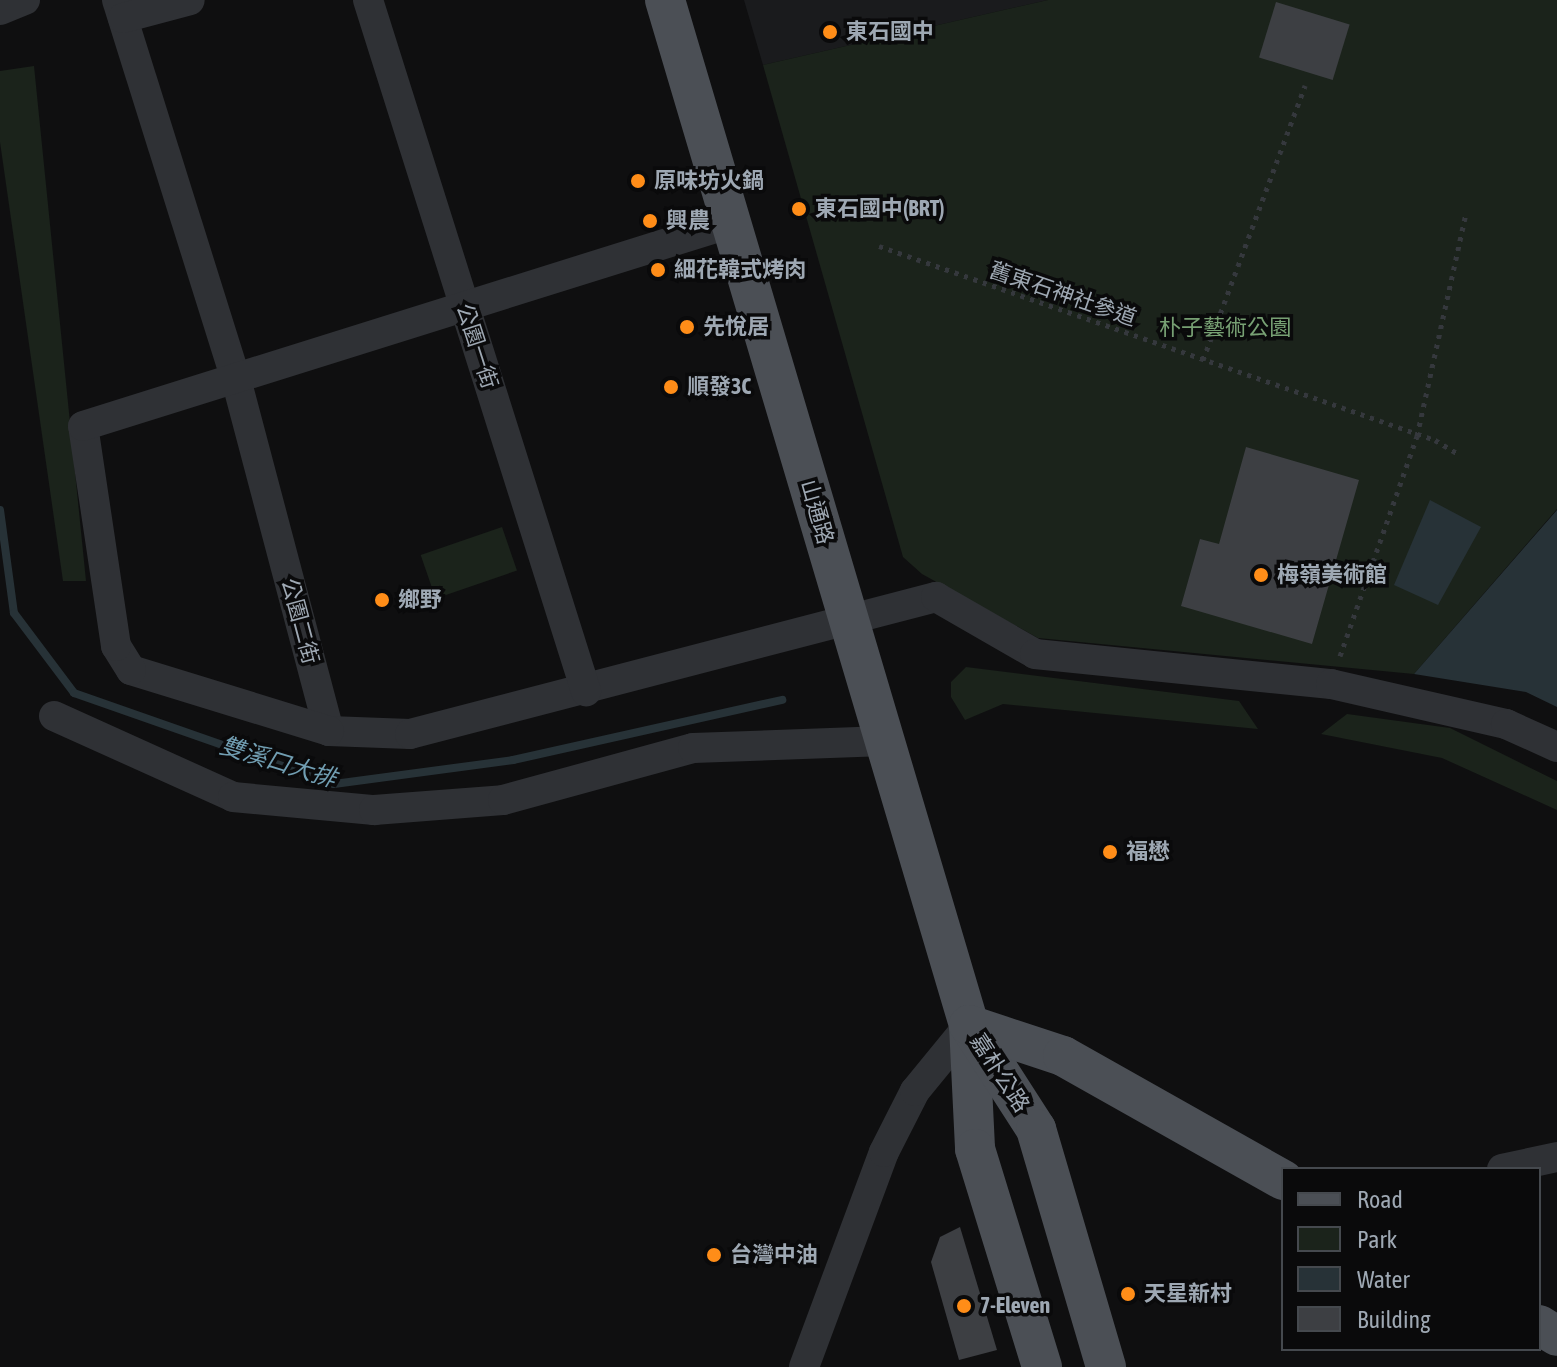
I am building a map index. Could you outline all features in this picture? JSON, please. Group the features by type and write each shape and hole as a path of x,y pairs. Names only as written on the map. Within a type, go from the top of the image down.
{"main road":[{"name":"山通路","path":"665,0 969,1025"},
{"path":"969,1025 1063,1056 1281,1179"},
{"name":"嘉朴公路","path":"969,1025 975,1149 1042,1367"},
{"name":"嘉朴公路","path":"969,1025 1036,1129 1106,1367"}],"street":[{"path":"0,10 25,0"},
{"path":"120,9 190,0"},
{"name":"公園一街","path":"368,0 586,691"},
{"name":"公園二街","path":"120,9 236,379 329,731"},
{"path":"731,223 83,426 116,646 131,670 329,731 410,734 586,691 936,597 1035,654 1331,684 1506,724 1557,747"},
{"path":"54,716 233,797 374,810 503,800 693,748 885,741"},
{"path":"804,1367 884,1152 915,1091 969,1025"},
{"path":"1511,1167 1557,1157"}],"path":[{"path":"1203,360 1305,85"},
{"path":"1331,684 1417,436 1466,213"},
{"name":"舊東石神社參道","path":"879,246 1417,436 1458,454"}],"shaded area":[{"name":"東石國中","path":"744,0 1048,0 763,65"}],"green space":[{"name":"朴子藝術公園","path":"1048,0 1557,0 1557,509 1414,674 1038,638 922,574 903,557 763,65"},
{"path":"34,66 86,581 63,581 0,142 0,71"},
{"path":"502,527 517,570 436,598 421,555"},
{"path":"966,667 1239,701 1258,729 1003,704 965,720 951,697 951,682"},
{"path":"1347,714 1450,728 1557,781 1557,810 1442,758 1321,734"}],"water":[{"path":"1430,500 1481,527 1438,605 1394,585"},
{"path":"1557,510 1557,707 1526,692 1414,674"}],"building":[{"path":"1276,2 1350,25 1333,80 1259,57"},
{"name":"梅嶺美術館","path":"1246,447 1359,480 1312,644 1181,606 1200,539 1219,544"},
{"name":"7-Eleven","path":"960,1227 997,1350 959,1360 931,1262 940,1237"}],"waterway":[{"name":"雙溪口大排","path":"0,510 14,613 74,693 334,784 513,760 782,700"}],"place":[{"name":"東石國中","path":"830,32"},
{"name":"原味坊火鍋","path":"638,181"},
{"name":"東石國中(BRT)","path":"799,209"},
{"name":"興農","path":"650,221"},
{"name":"細花韓式烤肉","path":"658,270"},
{"name":"先悅居","path":"687,327"},
{"name":"順發3C","path":"671,387"},
{"name":"梅嶺美術館","path":"1261,575"},
{"name":"鄉野","path":"382,600"},
{"name":"福懋","path":"1110,852"},
{"name":"台灣中油","path":"714,1255"},
{"name":"天星新村","path":"1128,1294"},
{"name":"7-Eleven","path":"964,1306"}]}
